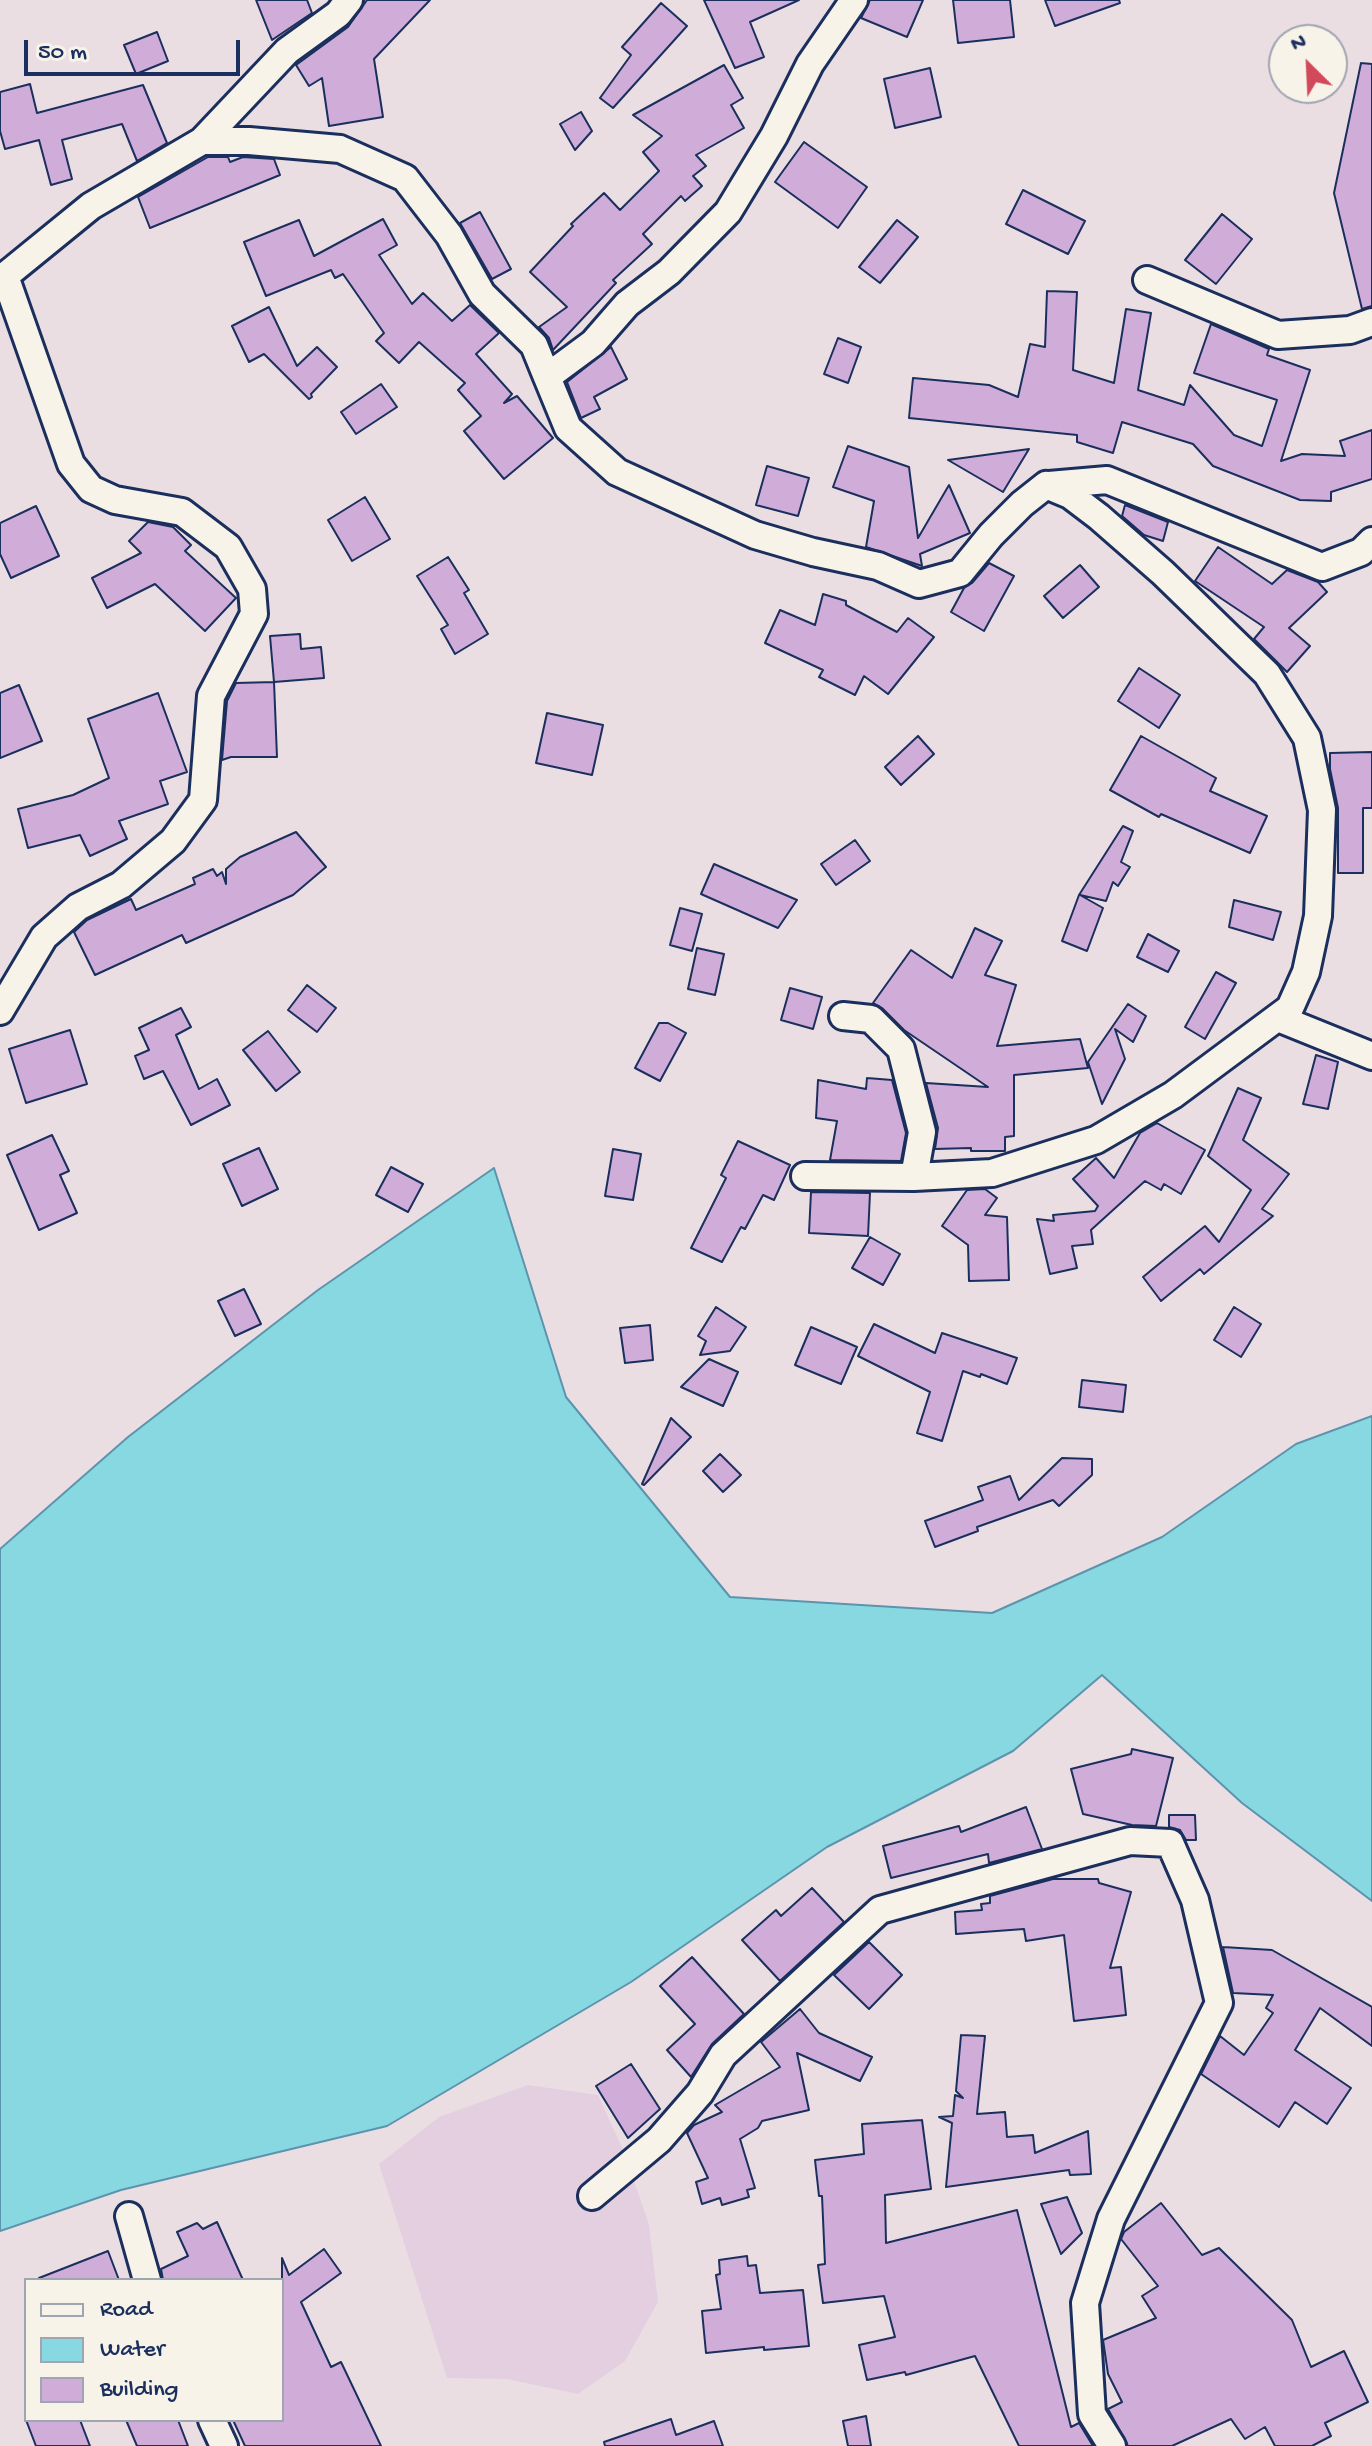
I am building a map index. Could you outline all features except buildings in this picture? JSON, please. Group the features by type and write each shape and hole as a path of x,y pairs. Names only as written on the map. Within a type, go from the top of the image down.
{"street":[{"path":"0,1011 44,937 78,907 121,885 173,841 203,800 211,696 254,614 252,589 228,547 182,512 115,500 91,489 71,464 3,276 91,206 202,141 287,51 338,14 349,0"},
{"path":"547,377 593,343 627,304 669,272 728,212 774,136 810,64 854,0"},
{"path":"202,141 249,141 340,149 405,178 449,235 482,294 534,345 568,428 617,472 755,535 878,566 919,584 960,573 991,535 1046,485 1107,480 1322,567 1361,552 1372,541"},
{"path":"1147,280 1278,335 1350,330 1372,322"},
{"path":"805,1176 914,1177 992,1173 1096,1140 1173,1095 1278,1018 1290,1008 1306,972 1318,916 1322,810 1307,738 1267,674 1226,632 1099,517 1070,495 1046,485"},
{"path":"843,1016 871,1019 901,1049 922,1132 914,1177"},
{"path":"1278,1018 1372,1056"},
{"path":"592,2196 659,2140 700,2093 723,2055 880,1910 1130,1841 1170,1843 1195,1900 1219,2003 1111,2219 1085,2303 1092,2414 1112,2446"},
{"path":"129,2216 146,2278"},
{"path":"213,2422 224,2446"}],"shaded area":[{"path":"528,2085 598,2095 625,2154 649,2225 658,2302 625,2361 578,2394 507,2379 447,2378 379,2164 439,2117"}],"water":[{"path":"494,1168 566,1397 730,1597 992,1613 1162,1537 1296,1444 1372,1416 1372,1901 1242,1803 1102,1675 1013,1751 827,1847 631,1982 387,2126 121,2190 0,2231 0,1549 128,1437 318,1290"}]}
